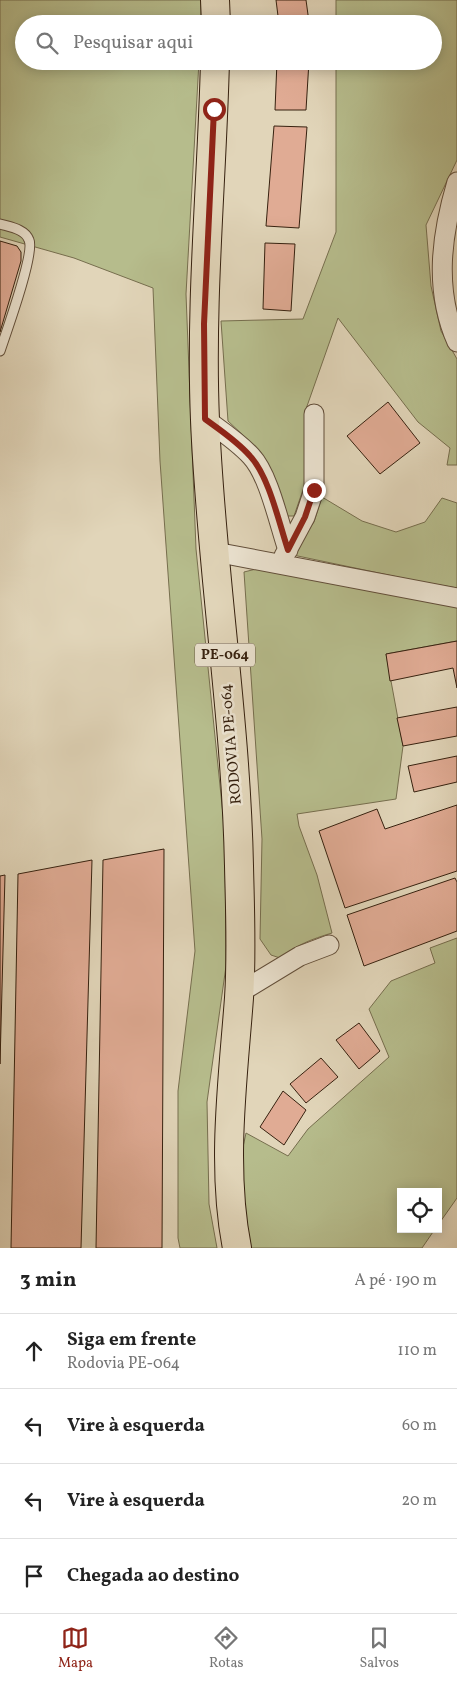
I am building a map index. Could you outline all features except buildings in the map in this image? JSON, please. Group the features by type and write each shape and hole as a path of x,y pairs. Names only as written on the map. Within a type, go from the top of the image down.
{"main road":[{"path":"215,0 216,15"},
{"name":"RODOVIA PE-064","path":"215,70 204,324 205,419 236,782 240,914 239,993 229,1183 236,1248"}],"street":[{"path":"457,182 448,211 442,281 447,319 457,342"},
{"path":"284,557 305,517 314,490 314,414"},
{"path":"205,419 234,440 252,457 266,482 284,557"},
{"path":"215,552 284,557 457,598"},
{"path":"239,993 300,956 329,945"}],"lane":[{"path":"0,224 17,229 27,236 31,242 0,351"}],"green space":[{"path":"0,0 201,0 201,15 15,15 15,70 198,70 186,294 196,549 225,835 226,966 207,1102 209,1204 217,1248 180,1248 178,1238 178,1091 195,951 160,461 153,288 74,258 0,237"},
{"path":"336,0 457,0 457,160 426,225 431,286 441,331 457,359 457,465 447,465 450,448 418,422 338,318 306,409 306,481 294,516 285,516 274,476 260,451 228,421 221,321 303,319 336,232 336,70 442,70 442,15 336,15"},
{"path":"322,497 362,521 396,532 425,522 442,498 457,503 457,588 293,555 314,522"},
{"path":"256,569 457,606 457,641 386,654 403,746 396,799 297,814 299,826 317,875 332,933 304,943 280,958 271,955 260,939 262,839 244,572"},
{"path":"457,938 457,1198 442,1219 442,1188 397,1188 397,1233 432,1233 422,1248 247,1248 237,1176 246,1133 288,1156 308,1129 389,1057 369,1009 391,981 435,963 430,948"}],"route":[{"path":"214,109 204,324 205,419 234,440 252,457 266,482 288,550 305,517 314,490"}]}
